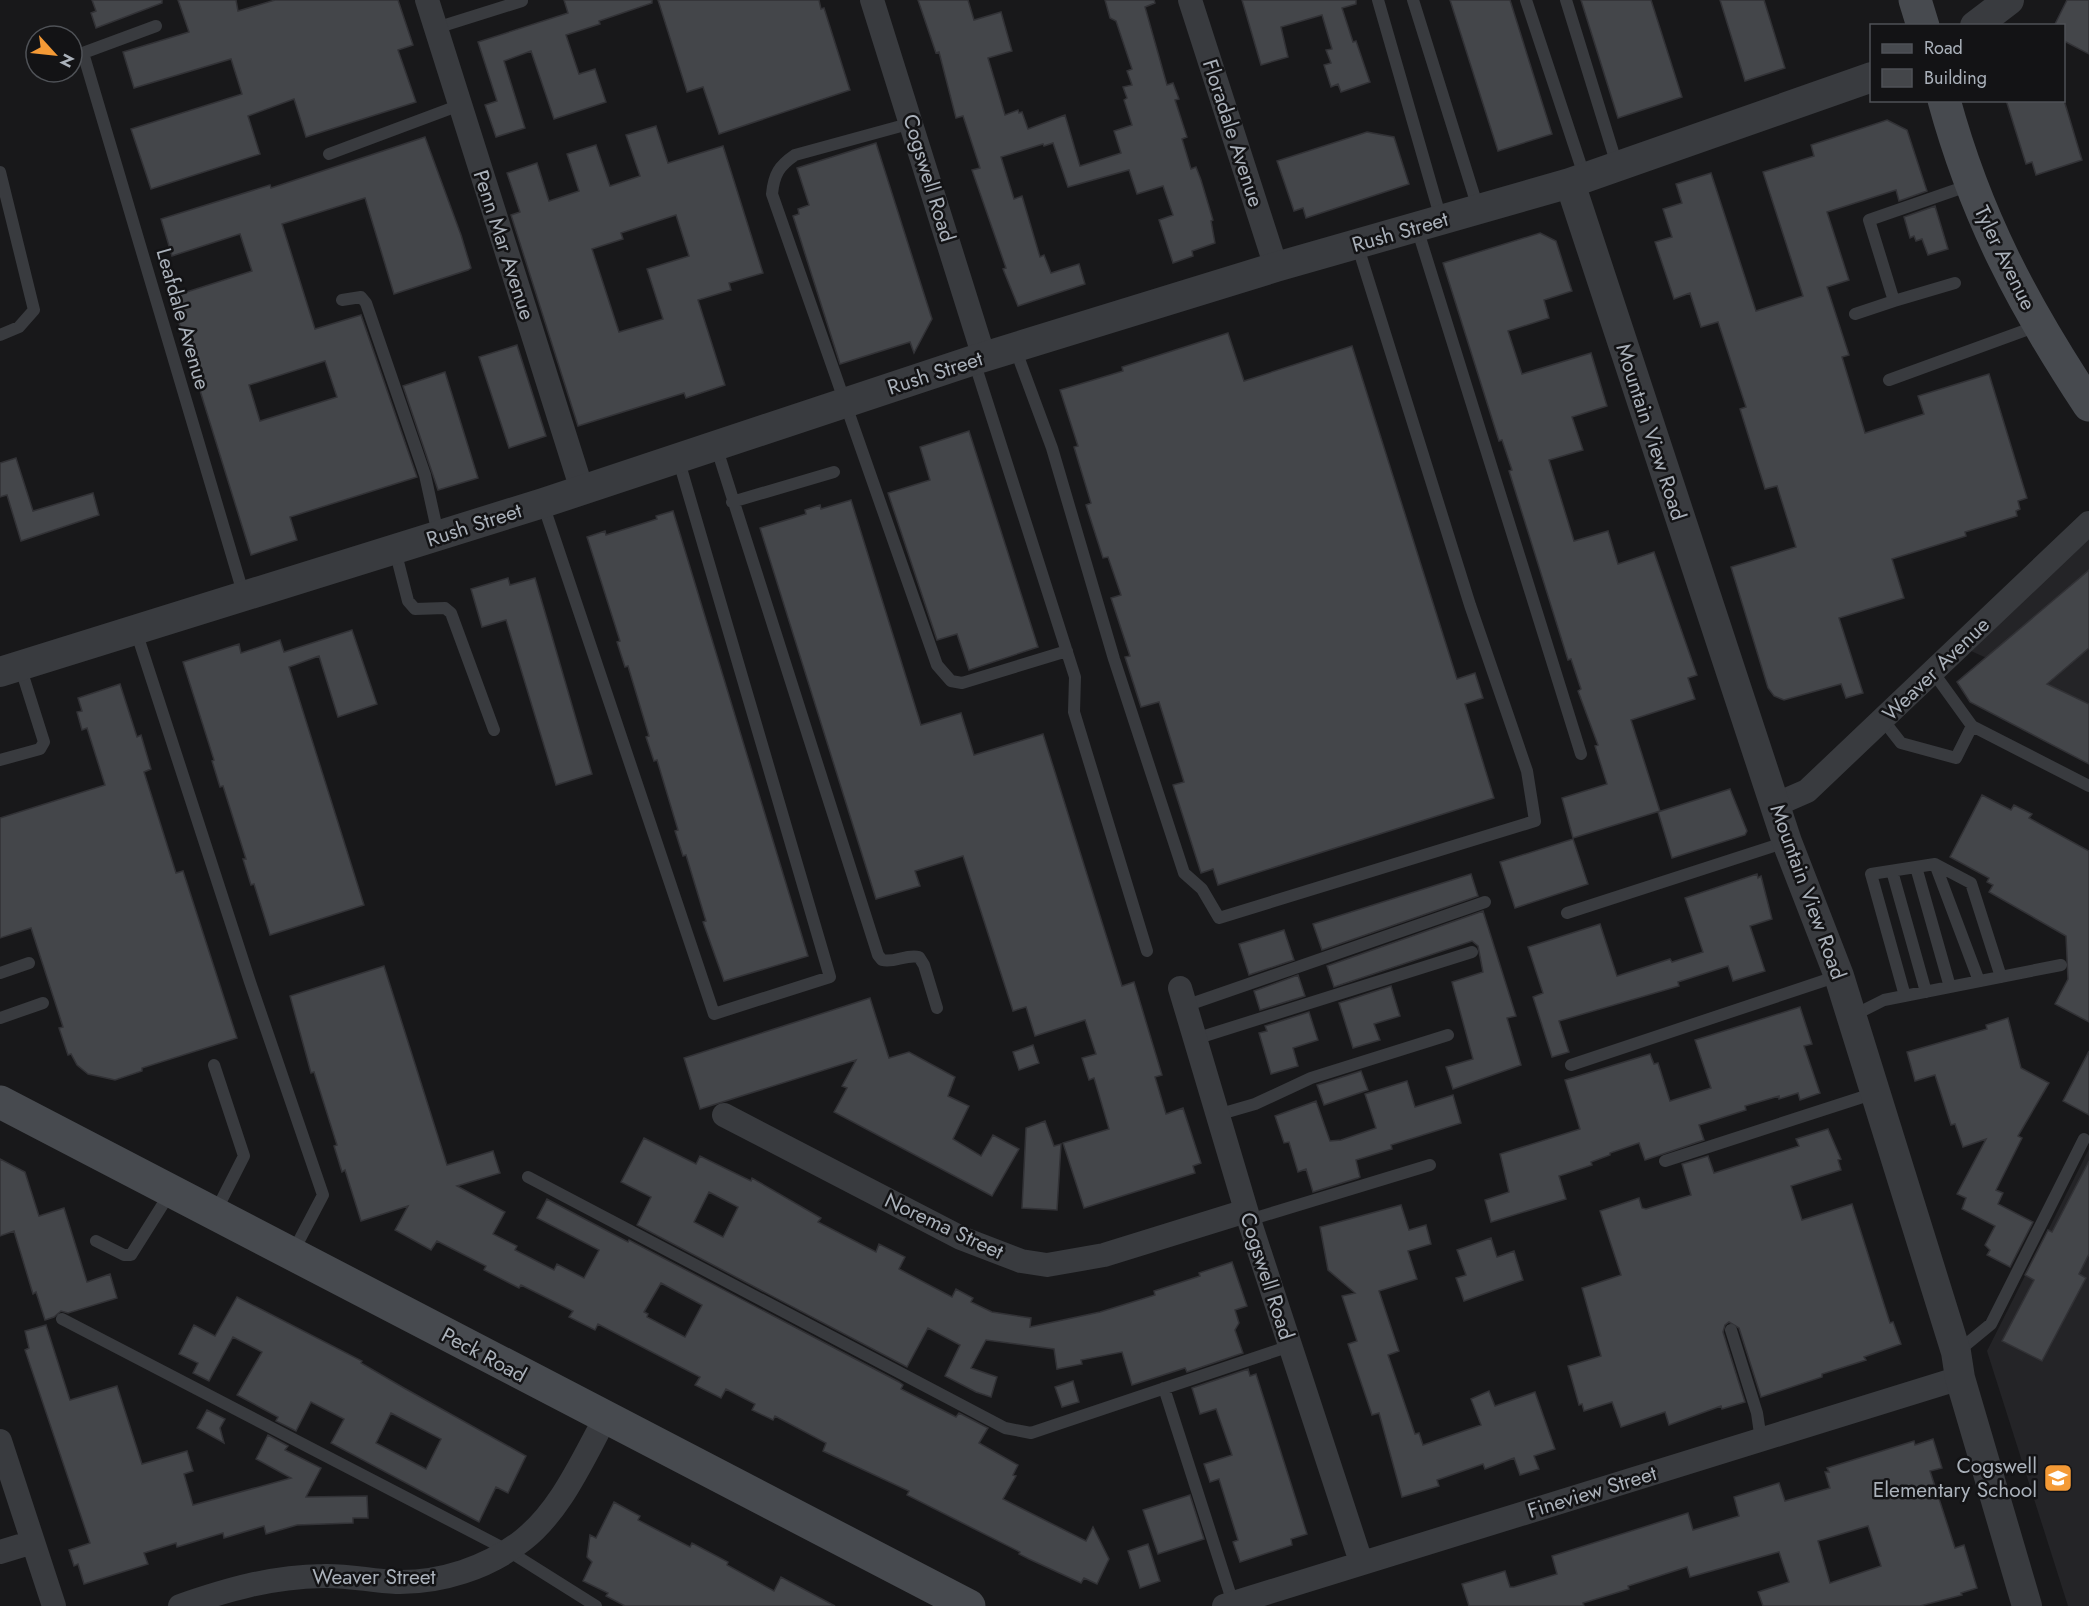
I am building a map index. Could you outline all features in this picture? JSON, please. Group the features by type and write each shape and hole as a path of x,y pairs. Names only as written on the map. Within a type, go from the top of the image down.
{"main road":[{"path":"1915,0 1922,24"},
{"name":"Tyler Avenue","path":"1945,102 1971,185 2010,277 2038,326 2089,405"},
{"name":"Peck Road","path":"0,1102 605,1419 969,1606"}],"street":[{"name":"Penn Mar Avenue","path":"428,0 582,490"},
{"name":"Cogswell Road","path":"872,0 912,123 979,359"},
{"name":"Floradale Avenue","path":"1190,0 1276,267"},
{"path":"1978,24 2009,0"},
{"name":"Rush Street","path":"10,669 543,503 1015,347 1276,267 1577,181 1870,78"},
{"name":"Mountain View Road","path":"1577,181 1787,842 1839,976 1852,1016 1958,1365 2027,1606"},
{"name":"Weaver Avenue","path":"1775,805 1808,791 2089,523"},
{"name":"Cogswell Road","path":"1183,997 1248,1215 1361,1562"},
{"name":"Norema Street","path":"724,1115 961,1238 1021,1261 1047,1265 1104,1255 1248,1215"},
{"name":"Fineview Street","path":"1228,1605 1761,1440 1958,1365"},
{"name":"Weaver Street","path":"180,1606 234,1587 276,1580 322,1576 394,1582 431,1581 463,1572 524,1539 569,1484 605,1419"},
{"path":"0,1441 54,1606"},
{"path":"0,1552 33,1542"}],"lane":[{"path":"1378,0 1429,224 1581,754"},
{"path":"1413,0 1479,209"},
{"path":"1526,0 1577,181"},
{"path":"1566,0 1618,166"},
{"path":"436,28 522,1"},
{"name":"Leafdale Avenue","path":"156,26 83,53 244,597"},
{"path":"329,154 460,105"},
{"path":"912,123 795,155 781,164 773,178 772,194 937,665 951,681 962,682 1067,651"},
{"path":"0,172 34,310 19,327 0,335"},
{"path":"1894,301 1869,220 1971,185"},
{"path":"1015,347 1052,448 1114,659 1184,873 1202,889 1220,918 1535,821 1527,771 1470,605 1357,244"},
{"path":"1855,314 1955,283"},
{"path":"342,300 361,297 366,303 425,475 438,536"},
{"path":"1889,380 2038,326"},
{"path":"979,359 1075,677 1074,712 1147,951"},
{"path":"716,446 878,954 882,960 890,962 911,955 919,957 924,964 937,1008"},
{"path":"543,503 714,1014 830,977 678,458"},
{"path":"732,502 834,472"},
{"path":"395,550 408,601 415,609 445,609 451,613 494,730"},
{"path":"136,631 250,982 323,1195 291,1255"},
{"path":"0,760 40,749 44,742 10,669"},
{"path":"1933,672 1972,726 2089,786"},
{"path":"1883,720 1901,743 1956,758 1972,726"},
{"path":"1567,913 1787,842"},
{"path":"1935,864 1979,981"},
{"path":"1905,996 1871,874 1935,864 1971,883 2001,977"},
{"path":"1916,867 1950,987"},
{"path":"1892,871 1926,992"},
{"path":"1183,997 1485,902"},
{"path":"1195,1039 1472,952"},
{"path":"0,973 29,963"},
{"path":"1852,1016 1884,1000 2061,965"},
{"path":"1571,1065 1839,976"},
{"path":"0,1018 43,1003"},
{"path":"1218,1115 1255,1104 1311,1078 1448,1035"},
{"path":"214,1065 244,1156 214,1214"},
{"path":"1665,1161 1876,1092"},
{"path":"1958,1365 1991,1324 2084,1139"},
{"path":"1248,1215 1430,1165"},
{"path":"528,1177 1005,1428 1031,1432 1290,1346"},
{"path":"96,1242 131,1256 170,1192"},
{"path":"62,1319 507,1550 596,1606"},
{"path":"1731,1330 1757,1413 1761,1440"},
{"path":"1164,1388 1228,1605"}],"shaded area":[{"path":"2089,529 2089,704 1962,647"},
{"name":"Cogswell Elementary School","path":"2089,1149 2089,1606 2068,1606 1987,1351"}],"building":[{"path":"92,0 162,0 162,3 96,28 91,13 96,11"},
{"path":"178,0 236,0 238,11 275,0 398,0 413,45 398,50 416,102 306,137 294,99 248,116 260,154 151,189 131,129 242,94 231,59 134,88 123,52 189,32"},
{"path":"564,0 652,0 652,3 566,35 579,74 595,69 606,102 554,119 531,51 504,61 525,128 496,137 485,105 497,101 478,42 568,13"},
{"path":"658,0 819,0 821,9 824,8 850,90 719,134 703,87 687,92"},
{"path":"918,0 968,0 974,20 1001,12 1012,51 988,58 1005,115 1018,110 1019,113 1022,112 1028,129 1065,115 1080,166 1121,153 1114,131 1132,125 1124,100 1127,98 1123,87 1132,85 1127,71 1132,69 1116,21 1110,18 1105,0 1154,0 1155,3 1145,7 1167,85 1173,83 1179,99 1175,100 1187,137 1182,139 1191,169 1196,167 1201,180 1213,220 1211,221 1215,243 1192,251 1193,256 1173,263 1159,220 1173,215 1163,186 1137,194 1129,170 1068,187 1053,143 1001,157 1014,199 1022,196 1040,257 1044,255 1051,273 1079,264 1085,284 1018,306 1003,269 1006,268 972,170 980,168 963,116 956,118 939,52 936,53"},
{"path":"1242,0 1356,0 1356,4 1342,8 1370,82 1341,92 1338,84 1331,87 1324,65 1331,63 1326,50 1332,49 1322,15 1281,27 1288,57 1261,65"},
{"path":"1450,0 1510,0 1552,134 1498,151"},
{"path":"1581,0 1651,0 1682,97 1618,118"},
{"path":"1720,0 1764,0 1785,68 1745,81"},
{"path":"2067,0 2089,0 2089,54 2065,42 2065,24 2055,24"},
{"path":"2007,102 2065,102 2082,160 2036,175 2032,162 2026,164"},
{"path":"1887,120 1907,130 1927,191 1899,201 1896,190 1827,212 1849,280 1827,287 1849,355 1842,357 1865,433 1924,414 1918,396 1989,374 2027,498 2018,501 2020,509 2016,511 2017,516 1965,532 1966,536 1892,559 1904,598 1839,618 1863,693 1846,698 1841,684 1784,700 1774,696 1768,688 1731,567 1796,547 1777,486 1765,489 1740,409 1746,407 1718,322 1701,327 1690,293 1674,299 1655,242 1672,237 1663,209 1682,203 1676,184 1711,173 1756,311 1803,296 1763,172 1814,156 1811,145"},
{"path":"656,126 668,163 723,146 763,273 729,283 731,290 698,300 725,385 686,398 684,393 578,426 511,215 520,212 507,173 537,163 549,201 579,191 567,154 596,145 610,186 640,176 626,135","holes":["676,215 689,256 647,269 663,319 619,332 592,249 623,239 621,233"]},
{"path":"1367,132 1394,137 1409,184 1306,218 1303,208 1294,211 1277,161"},
{"path":"425,137 471,268 394,294 365,198 282,224 315,329 361,315 417,477 290,517 297,540 251,555 171,297 252,271 240,234 172,256 161,219 270,185 271,188","holes":["325,361 337,397 260,421 249,385"]},
{"path":"876,143 932,319 914,353 910,342 840,364 793,216 799,214 798,209 809,205 797,168"},
{"path":"1935,206 1948,249 1928,255 1922,239 1916,241 1914,236 1910,238 1904,217"},
{"path":"1540,233 1556,241 1572,291 1544,300 1549,318 1508,331 1522,374 1591,353 1607,406 1572,417 1583,450 1549,460 1574,541 1608,531 1618,564 1654,552 1697,675 1688,678 1695,699 1631,720 1660,811 1573,838 1562,798 1607,784 1595,746 1598,745 1578,691 1581,689 1571,659 1568,660 1509,471 1512,470 1502,440 1499,441 1443,263"},
{"path":"1228,333 1244,381 1352,346 1457,679 1475,673 1483,698 1465,704 1494,798 1218,885 1213,869 1201,873 1173,785 1184,782 1159,702 1141,707 1125,657 1130,656 1111,598 1121,595 1108,557 1103,558 1086,505 1091,503 1074,447 1078,446 1060,390 1123,371 1122,367"},
{"path":"517,345 546,436 509,448 479,357"},
{"path":"445,372 478,478 438,490 403,386"},
{"path":"969,431 1038,647 969,670 957,634 937,640 888,493 930,480 920,447"},
{"path":"16,458 33,511 93,493 99,515 21,541 7,495 0,497 0,463"},
{"path":"851,500 921,725 961,713 974,755 1043,734 1122,986 1134,982 1162,1075 1155,1077 1166,1114 1183,1108 1201,1163 1193,1166 1195,1173 1084,1208 1063,1143 1109,1129 1094,1078 1089,1080 1082,1058 1096,1054 1085,1020 1035,1036 1026,1007 1013,1011 963,856 915,871 920,886 876,899 760,528 806,514 805,510 820,505 821,509"},
{"path":"673,511 808,956 724,981 703,922 706,921 686,855 683,856 675,831 678,830 657,760 654,761 646,737 649,736 628,666 625,667 617,642 620,641 587,537 605,531 606,535 657,519 656,516"},
{"path":"2089,570 2089,648 2047,684 2089,704 2089,764 1970,702 1957,682"},
{"path":"508,578 510,585 535,578 592,774 556,785 506,620 482,627 471,589"},
{"path":"352,630 377,704 338,717 319,656 289,667 364,905 270,935 254,884 251,885 243,859 246,859 223,786 220,787 212,761 214,760 183,662 239,644 241,653 280,640 284,652"},
{"path":"120,684 137,737 141,735 151,769 144,772 176,873 183,871 237,1038 142,1068 142,1071 115,1080 88,1074 77,1065 71,1054 68,1055 59,1028 63,1027 31,928 0,938 0,818 105,785 87,728 82,730 77,712 82,711 78,698"},
{"path":"1730,789 1747,831 1745,835 1672,858 1658,812"},
{"path":"1982,795 2011,810 2014,805 2032,814 2029,818 2089,851 2089,1022 2055,1004 2068,979 2066,936 1989,892 1993,885 1987,882 1989,878 1950,857"},
{"path":"1573,839 1588,884 1515,908 1500,862"},
{"path":"1471,874 1478,896 1322,950 1313,924"},
{"path":"1757,874 1758,878 1761,876 1772,919 1750,926 1765,971 1733,981 1728,966 1678,982 1679,986 1559,1021 1569,1052 1552,1057 1533,997 1543,993 1528,947 1600,924 1617,976 1670,959 1672,962 1703,952 1685,898"},
{"path":"1483,911 1516,1016 1507,1018 1521,1065 1453,1089 1446,1067 1473,1059 1452,982 1483,972 1478,946 1472,941 1334,987 1327,966"},
{"path":"1284,930 1294,960 1249,975 1239,944"},
{"path":"384,966 447,1165 493,1151 500,1173 457,1186 505,1212 493,1234 517,1246 515,1250 554,1270 557,1264 584,1278 599,1250 537,1218 547,1199 899,1382 903,1385 901,1389 956,1417 959,1413 988,1428 979,1443 1018,1465 1013,1475 1016,1476 1003,1499 1086,1541 1093,1527 1109,1559 1097,1584 1084,1578 1081,1583 1019,1554 1020,1552 907,1495 909,1491 823,1451 826,1443 775,1416 773,1420 752,1410 755,1404 726,1389 721,1398 695,1385 700,1377 598,1324 595,1330 569,1317 573,1311 521,1285 519,1288 484,1270 486,1266 437,1241 431,1250 395,1230 408,1206 361,1221 345,1170 342,1172 334,1146 337,1145 314,1072 311,1073 290,996","holes":["661,1283 702,1305 685,1337 647,1317 648,1314 644,1312"]},
{"path":"1298,975 1305,996 1260,1010 1254,991"},
{"path":"1391,986 1400,1016 1374,1024 1380,1040 1353,1048 1339,1003"},
{"path":"870,998 889,1058 909,1052 955,1077 948,1096 969,1106 953,1139 981,1156 993,1135 1019,1149 992,1196 834,1112 847,1088 842,1086 856,1060 700,1109 684,1058"},
{"path":"1800,1007 1812,1044 1804,1046 1820,1093 1800,1100 1798,1093 1779,1099 1779,1096 1745,1106 1746,1110 1699,1125 1704,1140 1645,1160 1639,1143 1610,1153 1610,1155 1591,1162 1592,1165 1559,1176 1566,1199 1491,1222 1485,1200 1509,1192 1500,1154 1580,1129 1565,1080 1650,1054 1654,1064 1658,1063 1670,1101 1711,1088 1695,1040"},
{"path":"1309,1012 1318,1040 1293,1048 1298,1066 1271,1074 1259,1033 1267,1031 1265,1026"},
{"path":"2008,1018 2021,1068 2049,1083 2018,1136 2022,1138 1996,1190 2003,1193 1998,1204 2033,1222 2010,1267 1987,1255 1990,1250 1985,1245 1995,1226 1962,1209 1966,1198 1957,1194 1986,1139 1963,1147 1955,1124 1951,1125 1935,1075 1915,1081 1907,1052 1987,1029 1986,1025"},
{"path":"1033,1045 1039,1063 1019,1070 1013,1052"},
{"path":"2089,1051 2089,1115 2063,1101"},
{"path":"1361,1071 1368,1090 1324,1105 1317,1085"},
{"path":"1407,1081 1415,1107 1453,1095 1461,1123 1391,1145 1392,1149 1356,1160 1360,1177 1313,1192 1306,1169 1298,1172 1289,1142 1284,1143 1275,1116 1316,1101 1330,1141 1341,1140 1376,1128 1365,1094"},
{"path":"1045,1121 1054,1146 1061,1144 1057,1210 1022,1208 1026,1128"},
{"path":"1828,1129 1841,1159 1838,1160 1841,1170 1791,1186 1802,1220 1852,1204 1890,1323 1893,1322 1901,1344 1864,1357 1866,1360 1822,1374 1822,1377 1761,1397 1739,1328 1729,1322 1725,1325 1723,1332 1745,1402 1722,1409 1721,1406 1669,1425 1665,1412 1621,1427 1612,1402 1584,1411 1582,1404 1579,1405 1568,1366 1601,1356 1582,1288 1621,1275 1600,1211 1639,1198 1642,1208 1646,1209 1691,1195 1682,1164 1708,1156 1714,1173 1799,1146 1796,1139"},
{"path":"644,1138 696,1164 700,1156 751,1181 752,1178 821,1218 818,1222 876,1252 879,1244 905,1257 899,1269 952,1297 956,1289 973,1298 971,1302 992,1312 1031,1318 1030,1327 1100,1312 1155,1295 1154,1291 1200,1276 1199,1273 1232,1262 1247,1306 1235,1310 1239,1323 1235,1330 1243,1353 1187,1372 1185,1368 1132,1385 1122,1352 1081,1360 1082,1364 1057,1369 1054,1349 986,1340 971,1368 997,1377 991,1397 945,1376 960,1345 928,1328 907,1367 637,1225 651,1197 621,1182","holes":["709,1192 738,1207 723,1237 694,1222"]},
{"path":"0,1159 25,1172 39,1216 64,1208 87,1282 110,1274 117,1298 68,1313 61,1311 45,1320 36,1292 33,1294 14,1231 0,1236"},
{"path":"2089,1161 2089,1254 2079,1274 2086,1278 2042,1361 2002,1341 2034,1280 2025,1275 2048,1230 2052,1232"},
{"path":"1401,1205 1409,1230 1426,1225 1431,1244 1408,1251 1417,1279 1379,1291 1399,1351 1388,1355 1415,1434 1419,1433 1423,1445 1481,1425 1471,1399 1489,1391 1495,1406 1535,1392 1555,1449 1534,1456 1539,1469 1520,1475 1514,1458 1485,1469 1483,1464 1437,1480 1439,1486 1402,1497 1379,1413 1372,1415 1348,1344 1357,1341 1342,1296 1355,1293 1328,1270 1320,1227"},
{"path":"1491,1238 1497,1257 1514,1251 1523,1280 1464,1301 1456,1278 1466,1275 1457,1250"},
{"path":"237,1297 362,1361 361,1363 404,1388 526,1456 508,1493 496,1487 479,1522 331,1443 344,1419 311,1402 296,1431 276,1421 278,1417 237,1395 262,1352 233,1337 209,1381 193,1373 198,1363 179,1354 194,1325 215,1336","holes":["391,1413 441,1439 426,1469 376,1443"]},
{"path":"46,1325 70,1400 117,1386 142,1464 187,1451 193,1471 184,1474 193,1505 291,1478 256,1459 268,1435 288,1446 285,1450 321,1468 306,1497 367,1496 368,1518 353,1518 353,1523 297,1525 266,1534 264,1526 224,1538 223,1533 177,1547 176,1543 144,1553 148,1564 84,1584 78,1564 74,1566 69,1550 90,1543 25,1350 29,1348 25,1331"},
{"path":"1248,1369 1250,1376 1256,1374 1307,1534 1291,1539 1292,1545 1240,1562 1233,1542 1238,1540 1219,1479 1210,1482 1204,1464 1232,1455 1216,1409 1200,1414 1192,1388"},
{"path":"1073,1381 1079,1402 1062,1407 1055,1387"},
{"path":"207,1410 225,1419 220,1428 224,1443 197,1428"},
{"path":"1933,1439 1942,1468 1930,1471 1955,1548 1964,1545 1977,1588 1961,1593 1962,1595 1920,1606 1763,1606 1758,1592 1789,1582 1779,1552 1690,1577 1687,1567 1628,1586 1629,1589 1583,1603 1584,1606 1469,1606 1462,1584 1505,1571 1510,1587 1514,1587 1557,1574 1552,1556 1688,1513 1693,1530 1739,1516 1734,1497 1779,1483 1785,1501 1830,1488 1825,1472 1829,1472 1827,1468 1914,1441 1915,1445","holes":["1868,1526 1881,1566 1830,1583 1818,1541"]},
{"path":"1190,1495 1204,1539 1158,1554 1143,1510"},
{"path":"614,1502 640,1516 638,1520 690,1547 692,1543 774,1591 781,1577 835,1606 625,1606 606,1596 608,1593 583,1581 592,1562 587,1557 590,1535 596,1538"},
{"path":"1148,1544 1160,1581 1140,1588 1128,1551"}],"place":[{"name":"Cogswell Elementary School","path":"2058,1478"}]}
